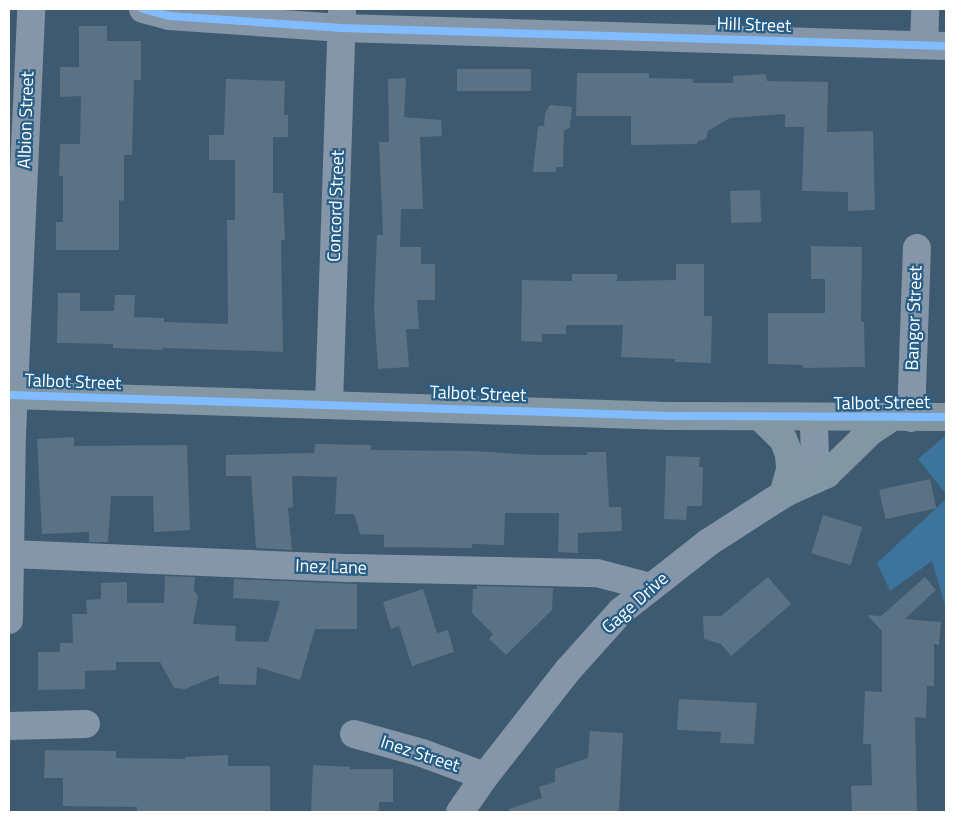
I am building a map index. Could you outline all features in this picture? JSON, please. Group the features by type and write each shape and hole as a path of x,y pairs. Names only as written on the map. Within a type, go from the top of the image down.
{"main road":[{"name":"Talbot Street","path":"12,395 761,418 946,417"},
{"path":"761,418 783,439 790,454 790,470 783,494"},
{"path":"783,494 827,474 870,432 901,418"}],"street":[{"name":"Albion Street","path":"9,620 12,395 31,9"},
{"name":"Hill Street","path":"143,9 169,16 342,19 935,46"},
{"path":"925,9 935,46"},
{"name":"Concord Street","path":"329,404 342,19"},
{"name":"Bangor Street","path":"901,418 917,248"},
{"name":"Gage Drive","path":"460,812 485,776 569,669 621,612 650,587 709,542 802,483 811,472 814,456 814,418"},
{"name":"Inez Lane","path":"11,554 352,568 583,572 597,573 650,587"},
{"path":"9,726 86,724"},
{"name":"Inez Street","path":"354,734 422,753 485,776"}],"shaded area":[{"path":"944,437 946,439 946,494 918,459"},
{"path":"946,499 946,608 932,561 890,591 877,563"}],"building":[{"path":"79,26 107,26 107,41 141,41 141,80 134,80 132,155 124,155 124,201 119,200 119,250 56,250 56,222 63,222 63,176 59,176 60,144 80,144 81,96 60,97 60,67 79,67"},
{"path":"457,69 531,69 531,91 457,91"},
{"path":"577,73 649,73 649,78 693,79 693,83 733,83 733,76 766,74 767,81 828,82 827,132 873,131 875,210 848,211 848,192 802,191 804,127 785,127 785,114 730,118 708,131 706,139 698,141 697,144 631,145 631,116 576,116"},
{"path":"406,78 404,117 441,120 442,136 420,137 423,209 401,209 400,247 421,247 421,264 435,264 435,300 417,300 419,329 406,329 409,367 378,369 374,309 377,235 383,235 379,142 389,142 388,79"},
{"path":"226,79 285,81 284,115 288,115 288,137 273,137 273,193 283,193 285,240 281,240 283,352 163,348 163,350 113,348 113,344 57,343 58,293 80,293 80,311 114,311 115,295 135,295 134,317 164,318 164,322 228,324 227,220 235,220 235,160 209,160 209,135 224,135"},
{"path":"550,105 572,107 570,128 564,130 563,167 557,167 555,172 533,172 538,126 544,126 545,113"},
{"path":"760,190 761,222 731,223 730,191"},
{"path":"811,246 862,247 861,322 864,322 865,367 803,368 803,365 768,364 768,313 825,313 825,279 811,279"},
{"path":"676,264 704,264 704,316 712,316 711,363 675,362 675,359 621,357 623,325 566,325 566,334 542,334 542,342 521,341 522,280 572,281 572,274 617,274 617,281 676,280"},
{"path":"74,437 74,446 187,445 190,530 154,532 153,496 111,496 108,542 89,542 89,532 42,534 37,439"},
{"path":"315,444 371,445 371,450 473,451 536,455 587,455 587,452 606,452 609,507 621,507 622,531 578,533 578,553 558,552 559,513 505,513 504,545 472,544 472,548 384,547 384,535 360,534 354,514 335,514 337,477 292,476 293,507 288,508 292,550 256,548 251,476 226,476 226,455 314,453"},
{"path":"666,456 700,457 699,467 703,467 702,506 687,506 686,520 664,519"},
{"path":"930,479 936,508 885,519 879,490"},
{"path":"823,515 862,527 851,565 811,553"},
{"path":"165,576 195,577 194,590 198,596 193,624 236,626 235,641 268,642 280,601 233,598 234,579 357,584 357,629 315,629 300,680 257,667 256,685 219,684 219,675 185,689 174,688 160,662 116,662 116,670 85,671 85,689 38,690 38,652 60,652 60,643 73,643 72,614 87,614 86,600 101,599 101,583 127,582 127,603 164,603"},
{"path":"768,577 791,604 731,656 721,644 704,639 703,616 721,616"},
{"path":"925,577 936,590 905,619 941,622 939,645 934,644 934,686 927,686 926,718 915,717 917,812 852,812 851,786 872,785 871,744 863,744 865,691 882,692 882,631 867,615 881,616"},
{"path":"477,586 553,588 552,610 506,655 489,639 493,634 472,613 473,589 477,589"},
{"path":"423,589 437,633 448,630 454,652 412,666 399,626 391,629 383,602"},
{"path":"679,699 757,703 754,744 720,743 721,732 677,730"},
{"path":"590,731 623,733 619,812 509,812 509,809 542,798 539,787 555,782 555,769 588,758"},
{"path":"45,750 116,751 116,758 185,759 185,757 228,755 228,766 270,766 270,812 137,812 137,807 63,806 63,778 44,778"},
{"path":"313,765 350,767 350,769 393,769 393,802 379,802 379,812 311,812"}],"cycle path":[{"path":"143,9 169,16 342,28 946,46"},
{"path":"9,395 669,416 946,417"}]}
